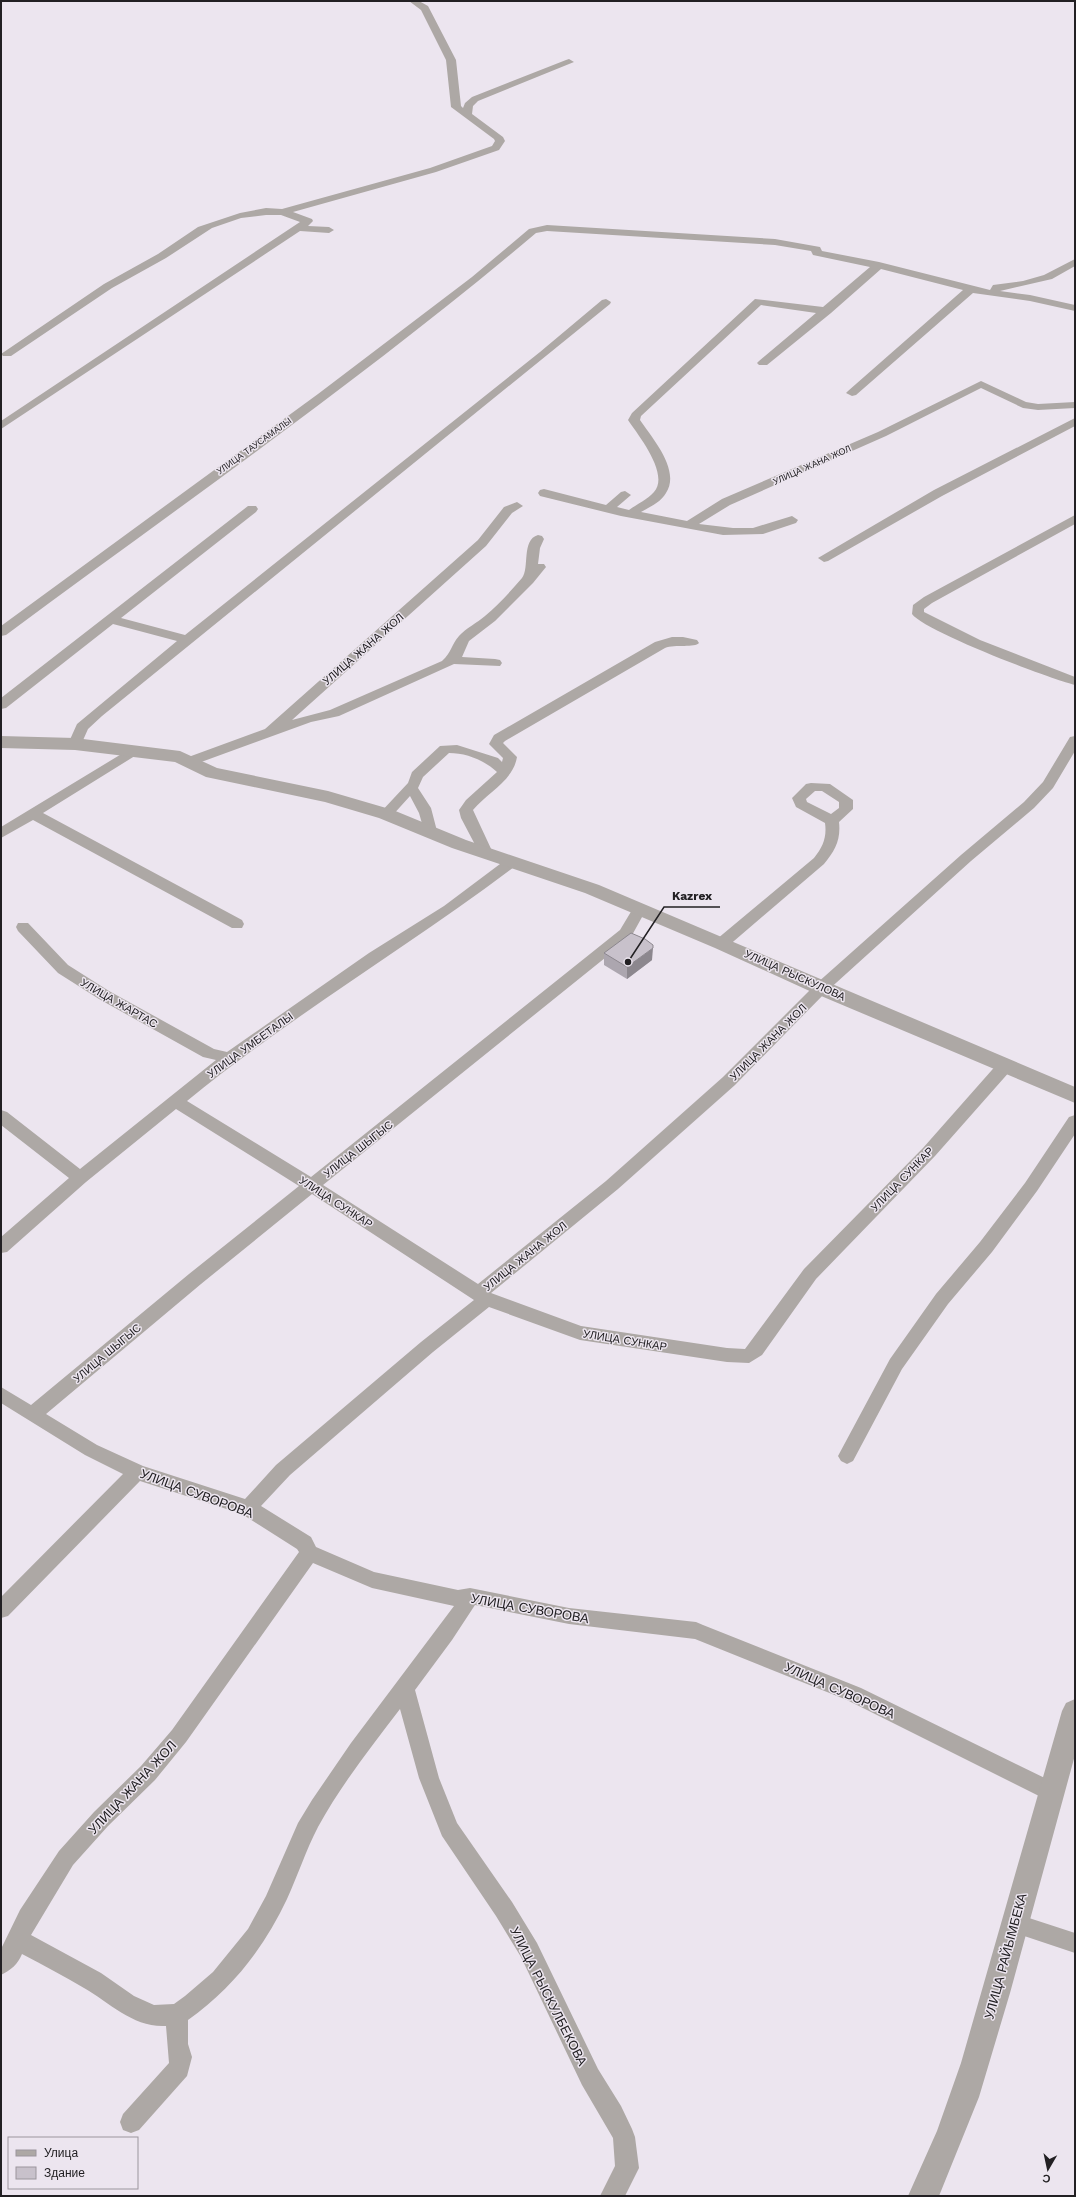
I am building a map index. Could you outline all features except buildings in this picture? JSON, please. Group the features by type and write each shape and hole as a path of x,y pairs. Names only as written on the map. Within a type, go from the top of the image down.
{"street":[{"path":"282,212 433,170 496,148 500,142 498,137 456,107 451,60 442,38 425,8 413,1"},
{"path":"467,115 468,105 475,99 569,62"},
{"path":"1,426 308,221 282,212 272,211 253,214 207,227 163,255 107,287 47,329 7,354"},
{"path":"298,228 329,230"},
{"name":"УЛИЦА ТАУСАМАЛЫ","path":"1,632 322,396 505,257 533,231 547,228 797,244 816,249 817,253 827,256 847,258 879,265 994,294 1030,298 1075,308"},
{"path":"994,294 997,287 1024,284 1048,277 1075,262"},
{"path":"764,362 878,266"},
{"path":"852,393 971,289"},
{"path":"631,514 657,495 665,482 662,466 634,420 636,415 759,301 827,310"},
{"path":"75,744 82,727 97,713 325,528 544,354 606,302"},
{"name":"УЛИЦА ЖАНА ЖОЛ","path":"684,525 693,523 726,502 882,434 982,384 1023,405 1038,407 1075,405"},
{"path":"824,558 938,493 1075,421"},
{"path":"544,493 608,509 711,531 738,532 763,530 792,520"},
{"path":"608,509 625,495"},
{"name":"УЛИЦА ЖАНА ЖОЛ","path":"188,762 270,732 482,543 508,510 517,506"},
{"path":"1,705 252,509"},
{"path":"1075,519 928,600 918,608 918,614 965,639 1075,681"},
{"path":"529,580 534,548 538,539"},
{"path":"459,658 459,645 464,638 490,618 529,580 540,567"},
{"path":"110,619 188,640"},
{"path":"486,853 468,818 466,810 479,794 505,772 510,763 510,757 496,747 499,738 660,645 672,640 681,640 692,643"},
{"path":"270,732 307,719 334,713 459,658 496,663"},
{"name":"УЛИЦА ЖАНА ЖОЛ","path":"248,1508 283,1470 427,1347 729,1081 821,988 966,858 1029,805 1048,785 1075,740"},
{"name":"УЛИЦА РЫСКУЛОВА","path":"1,742 75,744 180,757 188,762 225,776 328,797 386,814 486,853 513,861 640,908 722,942 821,988 1075,1095"},
{"path":"386,814 411,787 417,774 446,749 457,749 493,761 505,772"},
{"path":"1,833 132,751"},
{"path":"411,787 429,819 430,831"},
{"path":"33,814 91,847 171,886 237,924"},
{"path":"722,942 824,856 829,850 834,838 832,821"},
{"name":"УЛИЦА УМБЕТАЛЫ","path":"1,1247 80,1178 229,1058 374,957 449,909 513,861"},
{"name":"УЛИЦА ШЫГЫС","path":"32,1415 311,1186 626,933 640,908"},
{"name":"УЛИЦА ЖАРТАС","path":"23,926 63,969 104,996 209,1053 229,1058"},
{"name":"УЛИЦА СУНКАР","path":"176,1102 237,1138 482,1297 580,1333 726,1355 749,1356 756,1350 810,1274 929,1152 1005,1066"},
{"path":"1,1116 80,1178"},
{"path":"847,1456 896,1364 942,1299 986,1246 1031,1187 1075,1121"},
{"name":"УЛИЦА СУВОРОВА","path":"1,1394 32,1415 91,1450 137,1472 248,1508 304,1543 309,1553 372,1580 458,1598 470,1596 569,1616 696,1631 854,1694 1050,1791"},
{"path":"1,1610 137,1472"},
{"name":"УЛИЦА ЖАНА ЖОЛ","path":"1,1964 11,1954 28,1917 66,1858 101,1819 148,1773 179,1736 309,1553"},
{"path":"18,1940 93,1981 126,2004 154,2016 177,2015 220,1982 246,1952 274,1902 296,1850 318,1808 361,1744 457,1620 470,1596"},
{"name":"УЛИЦА РЫСКУЛБЕКОВА","path":"404,1688 416,1722 429,1778 449,1829 504,1909 529,1950 590,2077 613,2114 624,2138 628,2168 612,2196"},
{"name":"УЛИЦА РАЙЫМБЕКА","path":"923,2196 952,2127 994,2002 1050,1791 1075,1711"},
{"path":"1014,1923 1075,1943"},
{"path":"131,2122 179,2068 182,2057 177,2044 177,2015"}],"place":[{"name":"Kazrex","path":"628,962"}]}
